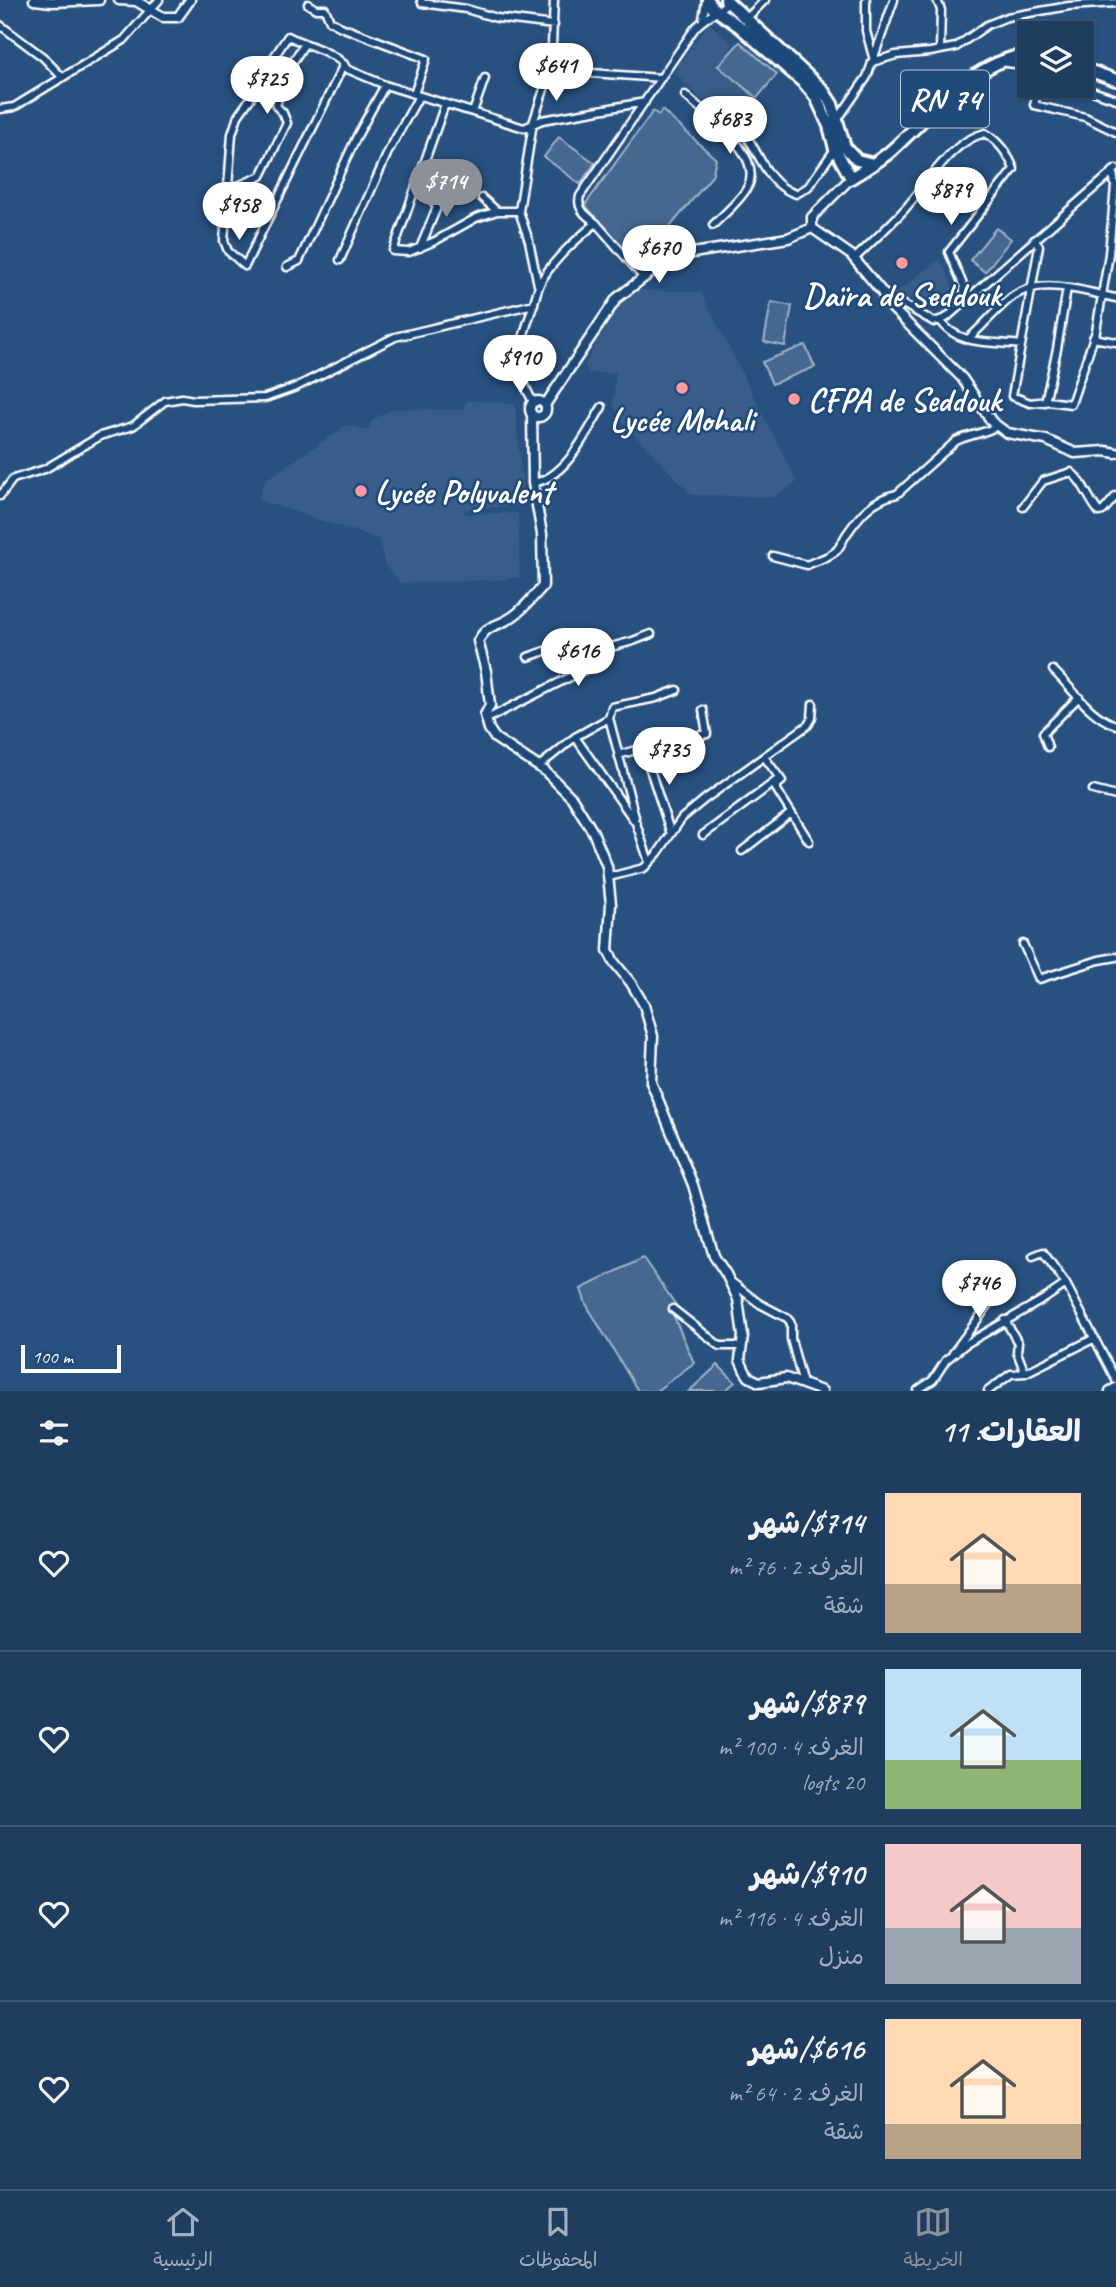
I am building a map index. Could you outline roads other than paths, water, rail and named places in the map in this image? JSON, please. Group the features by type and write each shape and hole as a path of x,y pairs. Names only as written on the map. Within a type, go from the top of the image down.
{"main road":[{"name":"RN 74","path":"707,0 713,8 725,4"},
{"name":"RN 74","path":"725,4 808,74 832,104 845,147 852,157 873,164"},
{"name":"RN 74","path":"725,4 740,27 804,83 816,97 824,111 835,149 851,178 890,151 958,88 983,71 1017,57"},
{"path":"1094,72 1116,80"}],"street":[{"path":"34,0 99,0"},
{"path":"119,0 136,1 163,17 178,17 190,0"},
{"path":"0,99 2,108 14,107 124,40 159,0"},
{"path":"421,0 428,5 466,9 497,19 554,25"},
{"path":"539,286 519,211 533,123 550,70 554,0"},
{"path":"703,19 707,0"},
{"path":"746,19 765,0"},
{"path":"866,0 866,31 873,60"},
{"path":"838,119 867,77 894,0"},
{"path":"937,0 941,10 940,50"},
{"path":"308,4 316,9 325,9 330,21 341,27 426,59 417,95 389,150 340,260"},
{"path":"644,278 583,212 579,205 580,196 703,19 725,4"},
{"path":"873,60 957,47 987,25 1007,17 1069,6 1116,4"},
{"path":"0,25 43,57 62,77"},
{"path":"344,64 245,266 228,251 224,241 232,134 238,116 288,36 304,45 331,54 344,64 346,69 385,85 524,128 533,123 616,106 645,103"},
{"path":"228,190 261,176 287,122 276,106 279,93 290,64 304,45"},
{"path":"1001,62 1017,64"},
{"path":"550,70 661,78"},
{"path":"473,112 485,78"},
{"path":"287,267 299,261 357,136 385,85"},
{"path":"1094,92 1116,99"},
{"path":"685,95 739,145 751,169 751,180 746,191 713,225"},
{"path":"1036,98 1034,105 1085,117 1116,132"},
{"path":"446,104 393,251 409,252 420,248 475,218 497,211 519,211"},
{"path":"740,126 750,138 761,164 781,186 796,194 808,187 835,149"},
{"path":"854,259 905,209 955,150 972,136 985,133 995,139 1010,158 1014,169 949,252 964,287 964,303"},
{"path":"746,155 754,148"},
{"path":"882,292 921,316 934,322 940,320 964,303 1114,170"},
{"path":"1034,240 1039,246 1012,396 1030,403 1071,404 1093,338 1113,255 1114,170"},
{"path":"812,228 812,217 851,178"},
{"path":"420,248 437,207 431,198"},
{"path":"482,198 497,211"},
{"path":"533,402 519,356 539,286 576,240 596,223"},
{"path":"812,228 854,259 882,292 887,303 962,378 997,426 1007,433 1046,440 1075,453 1116,453"},
{"path":"536,415 546,411 545,405 617,298 662,264 680,255 788,238 812,228"},
{"path":"968,339 1007,301 1023,289 1033,286 1067,288 1116,299"},
{"path":"1045,402 1067,288"},
{"path":"0,496 13,479 45,469 100,436 133,425 165,401 182,398 265,398 296,387 395,337 534,304"},
{"path":"940,320 956,336 1021,345"},
{"path":"1093,338 1116,342"},
{"path":"533,402 538,401 545,405"},
{"path":"533,402 530,408 536,415"},
{"path":"533,484 541,482 563,466 602,407"},
{"path":"536,415 533,425 533,484 542,534 543,586 527,604 505,621 484,631 478,641 486,671 489,705 485,715 495,738 560,785 584,814 607,866 611,904 608,950 644,1005 653,1036 651,1082 693,1185 714,1256 738,1299 743,1336 740,1360 745,1371 758,1382 786,1378 822,1391"},
{"path":"773,556 807,565 832,554 839,548 859,515 869,507 887,496 897,494 956,441 965,436 986,433 997,426"},
{"path":"1024,507 1043,481 1070,472 1078,477 1099,512 1116,496"},
{"path":"585,654 651,634"},
{"path":"487,719 586,669 585,654 581,647 567,643 528,657"},
{"path":"1054,670 1100,717 1116,725"},
{"path":"649,862 609,718 612,707 656,698 677,690"},
{"path":"1048,747 1043,733 1079,697"},
{"path":"609,877 644,868 682,818 808,725 813,718 813,704"},
{"path":"618,755 707,734 703,710"},
{"path":"538,767 575,737 609,718"},
{"path":"575,737 636,823"},
{"path":"643,748 671,834"},
{"path":"765,758 782,781 775,787 809,841"},
{"path":"703,835 780,778"},
{"path":"1093,790 1116,796"},
{"path":"742,850 792,813"},
{"path":"1023,944 1035,976 1039,979 1116,957"},
{"path":"1033,1256 1043,1252 1066,1284 1116,1380"},
{"path":"729,1280 760,1304 791,1322 790,1339 803,1384"},
{"path":"917,1391 933,1380 952,1355 1000,1289 998,1282"},
{"path":"952,1355 1066,1284"},
{"path":"673,1309 720,1346 741,1346"},
{"path":"1005,1320 1018,1343 1017,1352 1025,1373"},
{"path":"988,1391 1011,1374 1025,1373 1095,1338"},
{"path":"1110,1391 1116,1388"}],"place":[{"name":"Daïra de Seddouk","path":"902,263"},
{"name":"Lycée Mohali","path":"682,388"},
{"name":"CFPA de Seddouk","path":"794,399"},
{"name":"Lycée Polyvalent","path":"361,491"}]}
